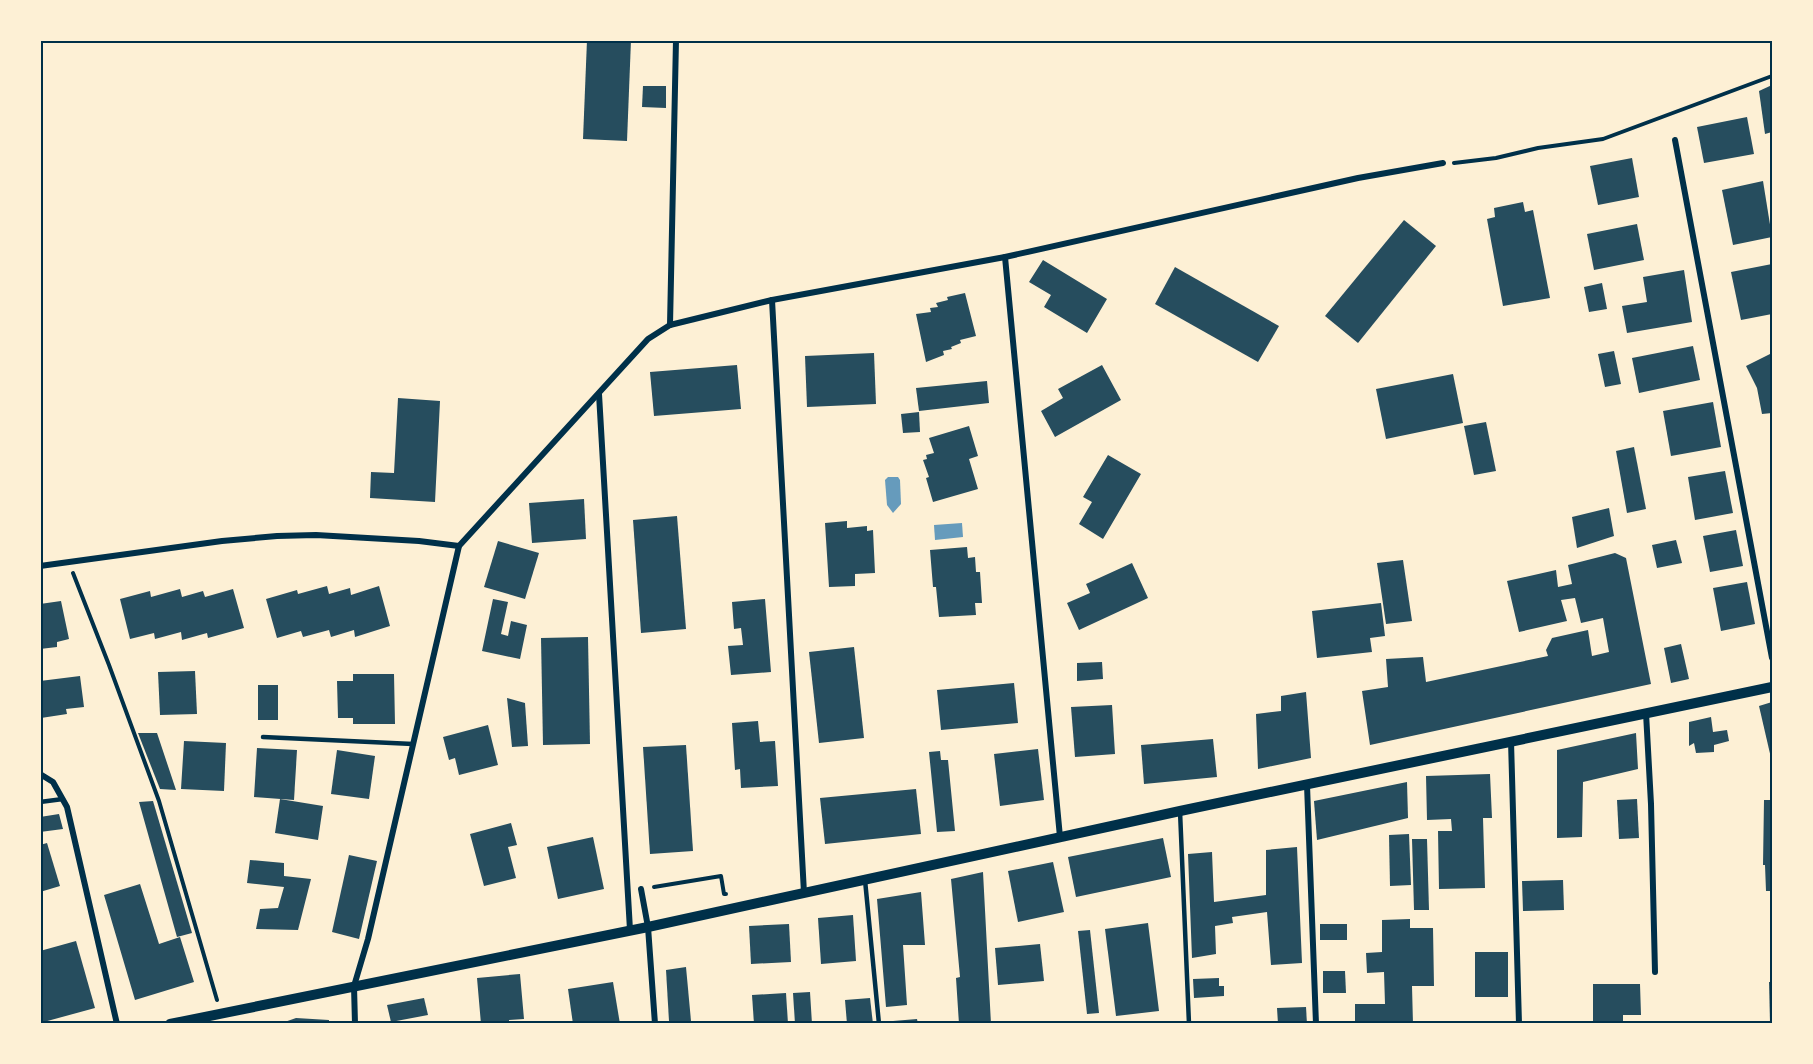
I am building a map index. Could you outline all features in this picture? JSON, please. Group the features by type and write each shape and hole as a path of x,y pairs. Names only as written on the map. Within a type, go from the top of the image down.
{"street":[{"path":"670,325 675,40"},
{"path":"1675,140 1773,658"},
{"path":"355,1023 354,986 368,939 459,546 648,339 670,325 772,300 1005,257 1358,178 1443,163"},
{"path":"1005,257 1060,837"},
{"path":"772,300 804,893"},
{"path":"598,394 630,930"},
{"path":"40,566 222,541 277,536 328,535 459,546"},
{"path":"170,1023 648,927 1180,811 1773,687"},
{"path":"1646,713 1651,804 1655,972"},
{"path":"1511,741 1519,1023"},
{"path":"40,774 53,782 67,807 117,1023"},
{"path":"1307,784 1316,1023"},
{"path":"641,890 648,927 655,1023"}],"lane":[{"path":"262,737 413,744"},
{"path":"40,802 63,799"},
{"path":"1180,811 1189,1023"},
{"path":"865,879 879,1023"}],"path":[{"path":"1443,163 1496,158 1538,148 1603,139 1773,76"},
{"path":"68,561 159,801 221,1013"},
{"path":"641,890 721,876 724,894 735,892"}],"water":[{"path":"888,477 898,477 900,480 901,504 893,513 887,505 885,480"},
{"path":"962,523 963,537 935,540 934,525"}],"building":[{"path":"587,40 631,40 627,141 583,139"},
{"path":"1772,85 1772,132 1765,134 1759,91"},
{"path":"643,86 666,86 666,108 642,107"},
{"path":"1747,117 1754,154 1704,163 1697,127"},
{"path":"1632,158 1639,197 1598,205 1590,166"},
{"path":"1763,181 1772,237 1733,245 1722,190"},
{"path":"1523,202 1525,212 1533,210 1550,298 1503,306 1487,219 1495,217 1494,208"},
{"path":"1404,220 1436,246 1358,343 1325,316"},
{"path":"1637,224 1644,260 1594,270 1587,234"},
{"path":"1043,260 1107,299 1087,333 1044,307 1051,295 1029,282"},
{"path":"1772,264 1772,314 1741,320 1731,272"},
{"path":"1175,267 1279,326 1258,362 1155,304"},
{"path":"1684,270 1692,322 1627,333 1622,306 1647,302 1643,277"},
{"path":"1602,283 1607,309 1589,312 1584,287"},
{"path":"965,293 976,336 960,340 961,343 951,347 952,349 943,351 944,355 926,362 916,314 931,312 930,308 938,307 936,303 948,300 947,297"},
{"path":"1693,346 1700,380 1639,393 1632,358"},
{"path":"1614,351 1621,384 1605,387 1598,354"},
{"path":"874,353 876,404 807,407 805,356"},
{"path":"1772,353 1772,413 1762,414 1757,388 1746,366"},
{"path":"737,365 741,409 654,416 650,372"},
{"path":"1102,365 1121,400 1055,437 1041,411 1063,398 1058,389"},
{"path":"1453,374 1463,423 1386,439 1376,389"},
{"path":"987,381 989,403 919,411 916,388"},
{"path":"398,398 440,401 435,502 370,498 371,472 394,473"},
{"path":"1713,402 1721,447 1671,456 1663,411"},
{"path":"919,412 920,432 903,433 901,414"},
{"path":"1486,422 1496,471 1474,475 1464,426"},
{"path":"969,426 978,456 969,459 978,489 933,502 926,478 929,477 923,460 927,459 926,455 934,453 929,438"},
{"path":"1634,447 1646,509 1627,513 1616,451"},
{"path":"1108,455 1141,474 1103,539 1079,524 1092,502 1083,497"},
{"path":"1725,471 1733,513 1695,520 1688,477"},
{"path":"584,499 586,539 532,543 529,503"},
{"path":"1609,508 1614,536 1577,548 1572,517"},
{"path":"677,516 686,629 641,633 633,520"},
{"path":"847,521 847,528 867,526 867,531 873,530 875,573 855,574 855,586 829,587 825,523"},
{"path":"1736,530 1743,566 1710,572 1703,536"},
{"path":"1676,540 1682,563 1657,568 1652,545"},
{"path":"498,541 539,553 525,599 484,587"},
{"path":"967,547 968,558 975,557 976,572 980,572 982,603 975,603 976,615 939,617 936,587 933,587 930,550"},
{"path":"1615,553 1626,558 1651,684 1370,745 1362,691 1388,687 1386,659 1423,657 1426,682 1548,656 1546,650 1552,638 1588,630 1592,656 1609,652 1603,618 1581,623 1575,598 1561,600 1567,621 1519,632 1507,581 1556,570 1558,587 1572,584 1568,565"},
{"path":"1403,560 1412,621 1386,624 1377,563"},
{"path":"1132,563 1148,598 1079,630 1067,603 1090,593 1086,584"},
{"path":"1747,582 1755,624 1721,631 1713,588"},
{"path":"327,586 329,594 350,588 351,595 379,586 390,626 355,637 354,630 331,637 329,630 303,637 301,631 277,638 266,599 297,590 298,594"},
{"path":"180,589 182,597 203,591 205,597 233,589 244,628 208,638 207,633 182,640 181,632 155,639 154,633 130,639 120,599 150,591 151,597"},
{"path":"493,599 508,602 501,634 508,636 511,621 527,625 520,659 482,651"},
{"path":"765,599 771,672 731,675 728,646 743,645 741,628 734,629 732,602"},
{"path":"61,601 69,639 57,642 57,647 40,649 40,604"},
{"path":"1381,603 1385,636 1370,638 1372,652 1317,658 1312,611"},
{"path":"588,637 590,744 543,745 541,638"},
{"path":"1681,644 1689,679 1671,683 1664,648"},
{"path":"854,647 864,738 819,743 809,652"},
{"path":"1102,662 1103,679 1077,681 1077,663"},
{"path":"195,671 197,714 160,715 158,672"},
{"path":"353,674 394,674 395,724 353,724 353,718 338,718 337,681 353,681"},
{"path":"80,676 84,707 66,709 67,714 41,718 40,681"},
{"path":"1014,683 1018,723 941,730 937,690"},
{"path":"258,685 278,685 278,720 258,720"},
{"path":"1306,692 1311,758 1258,769 1256,714 1281,711 1281,696"},
{"path":"507,698 525,703 528,746 512,747"},
{"path":"1772,702 1772,758 1771,758 1759,706"},
{"path":"1112,705 1115,754 1075,757 1071,707"},
{"path":"1711,717 1713,732 1727,730 1729,741 1714,745 1714,752 1696,753 1694,743 1689,746 1689,722"},
{"path":"758,721 760,742 775,741 778,786 741,788 740,769 735,770 732,723"},
{"path":"488,725 498,765 459,775 455,758 449,760 443,737"},
{"path":"138,733 157,733 176,790 160,789"},
{"path":"1636,733 1638,769 1583,782 1582,837 1557,838 1557,750"},
{"path":"1213,739 1217,777 1144,784 1141,745"},
{"path":"184,741 226,743 224,791 181,789"},
{"path":"686,745 693,851 650,854 643,747"},
{"path":"257,748 297,750 294,800 254,797"},
{"path":"1038,749 1044,800 1000,806 994,754"},
{"path":"337,750 375,756 369,799 331,794"},
{"path":"940,751 941,760 948,760 955,831 937,832 929,752"},
{"path":"1490,774 1492,818 1483,818 1485,888 1439,889 1438,831 1452,831 1451,819 1427,820 1426,776"},
{"path":"1407,782 1408,818 1317,840 1314,801"},
{"path":"916,789 921,834 825,844 820,798"},
{"path":"280,799 323,806 318,840 275,833"},
{"path":"1637,799 1639,838 1619,839 1617,800"},
{"path":"1764,800 1772,800 1772,891 1766,891 1765,865 1763,865"},
{"path":"153,801 192,933 177,937 139,802"},
{"path":"59,814 63,829 40,832 40,817"},
{"path":"511,823 517,845 508,847 516,878 484,886 470,834"},
{"path":"1409,834 1411,885 1390,886 1389,835"},
{"path":"593,837 604,889 558,899 547,847"},
{"path":"1163,838 1171,877 1076,897 1068,857"},
{"path":"1412,839 1427,839 1429,910 1414,910"},
{"path":"47,843 60,886 40,892 40,845"},
{"path":"1297,847 1302,963 1271,965 1267,912 1232,917 1233,923 1215,926 1216,954 1192,958 1188,854 1212,852 1214,902 1266,895 1266,850"},
{"path":"349,855 377,861 359,939 332,932"},
{"path":"250,860 284,863 284,876 311,879 298,930 256,929 260,909 278,908 284,887 247,883"},
{"path":"1053,862 1064,912 1018,922 1008,871"},
{"path":"983,872 991,1024 959,1024 956,978 960,977 951,879"},
{"path":"1563,880 1564,910 1523,911 1522,881"},
{"path":"140,884 159,944 180,937 194,982 135,1000 104,895"},
{"path":"921,892 925,945 903,945 907,1005 886,1007 877,899"},
{"path":"853,915 856,961 821,964 818,918"},
{"path":"1410,919 1410,928 1433,928 1434,986 1412,986 1413,1024 1355,1024 1355,1004 1385,1004 1384,972 1367,973 1366,953 1382,952 1382,920"},
{"path":"1148,923 1159,1011 1116,1016 1105,929"},
{"path":"789,924 791,962 751,964 749,926"},
{"path":"1320,924 1347,924 1347,940 1320,940"},
{"path":"1090,930 1099,1013 1087,1014 1078,931"},
{"path":"76,941 95,1008 40,1023 40,951"},
{"path":"1040,944 1044,981 998,985 995,948"},
{"path":"1475,952 1508,952 1508,997 1475,997"},
{"path":"686,967 691,1021 669,1021 666,970"},
{"path":"1323,971 1345,971 1346,993 1323,993"},
{"path":"520,974 524,1019 509,1020 509,1024 481,1024 477,978"},
{"path":"1219,978 1219,986 1224,986 1224,996 1194,998 1193,979"},
{"path":"613,982 620,1024 573,1024 568,989"},
{"path":"1769,982 1772,982 1772,1022 1770,1022"},
{"path":"1593,984 1640,984 1641,1015 1623,1015 1623,1024 1593,1024"},
{"path":"810,992 812,1024 795,1024 793,993"},
{"path":"786,993 788,1024 754,1024 752,995"},
{"path":"424,998 428,1015 391,1022 387,1005"},
{"path":"870,998 873,1024 847,1024 845,1000"},
{"path":"1306,1007 1307,1024 1278,1024 1277,1008"},
{"path":"296,1018 329,1020 329,1024 279,1024"},
{"path":"917,1019 918,1024 881,1024 881,1022"}]}
